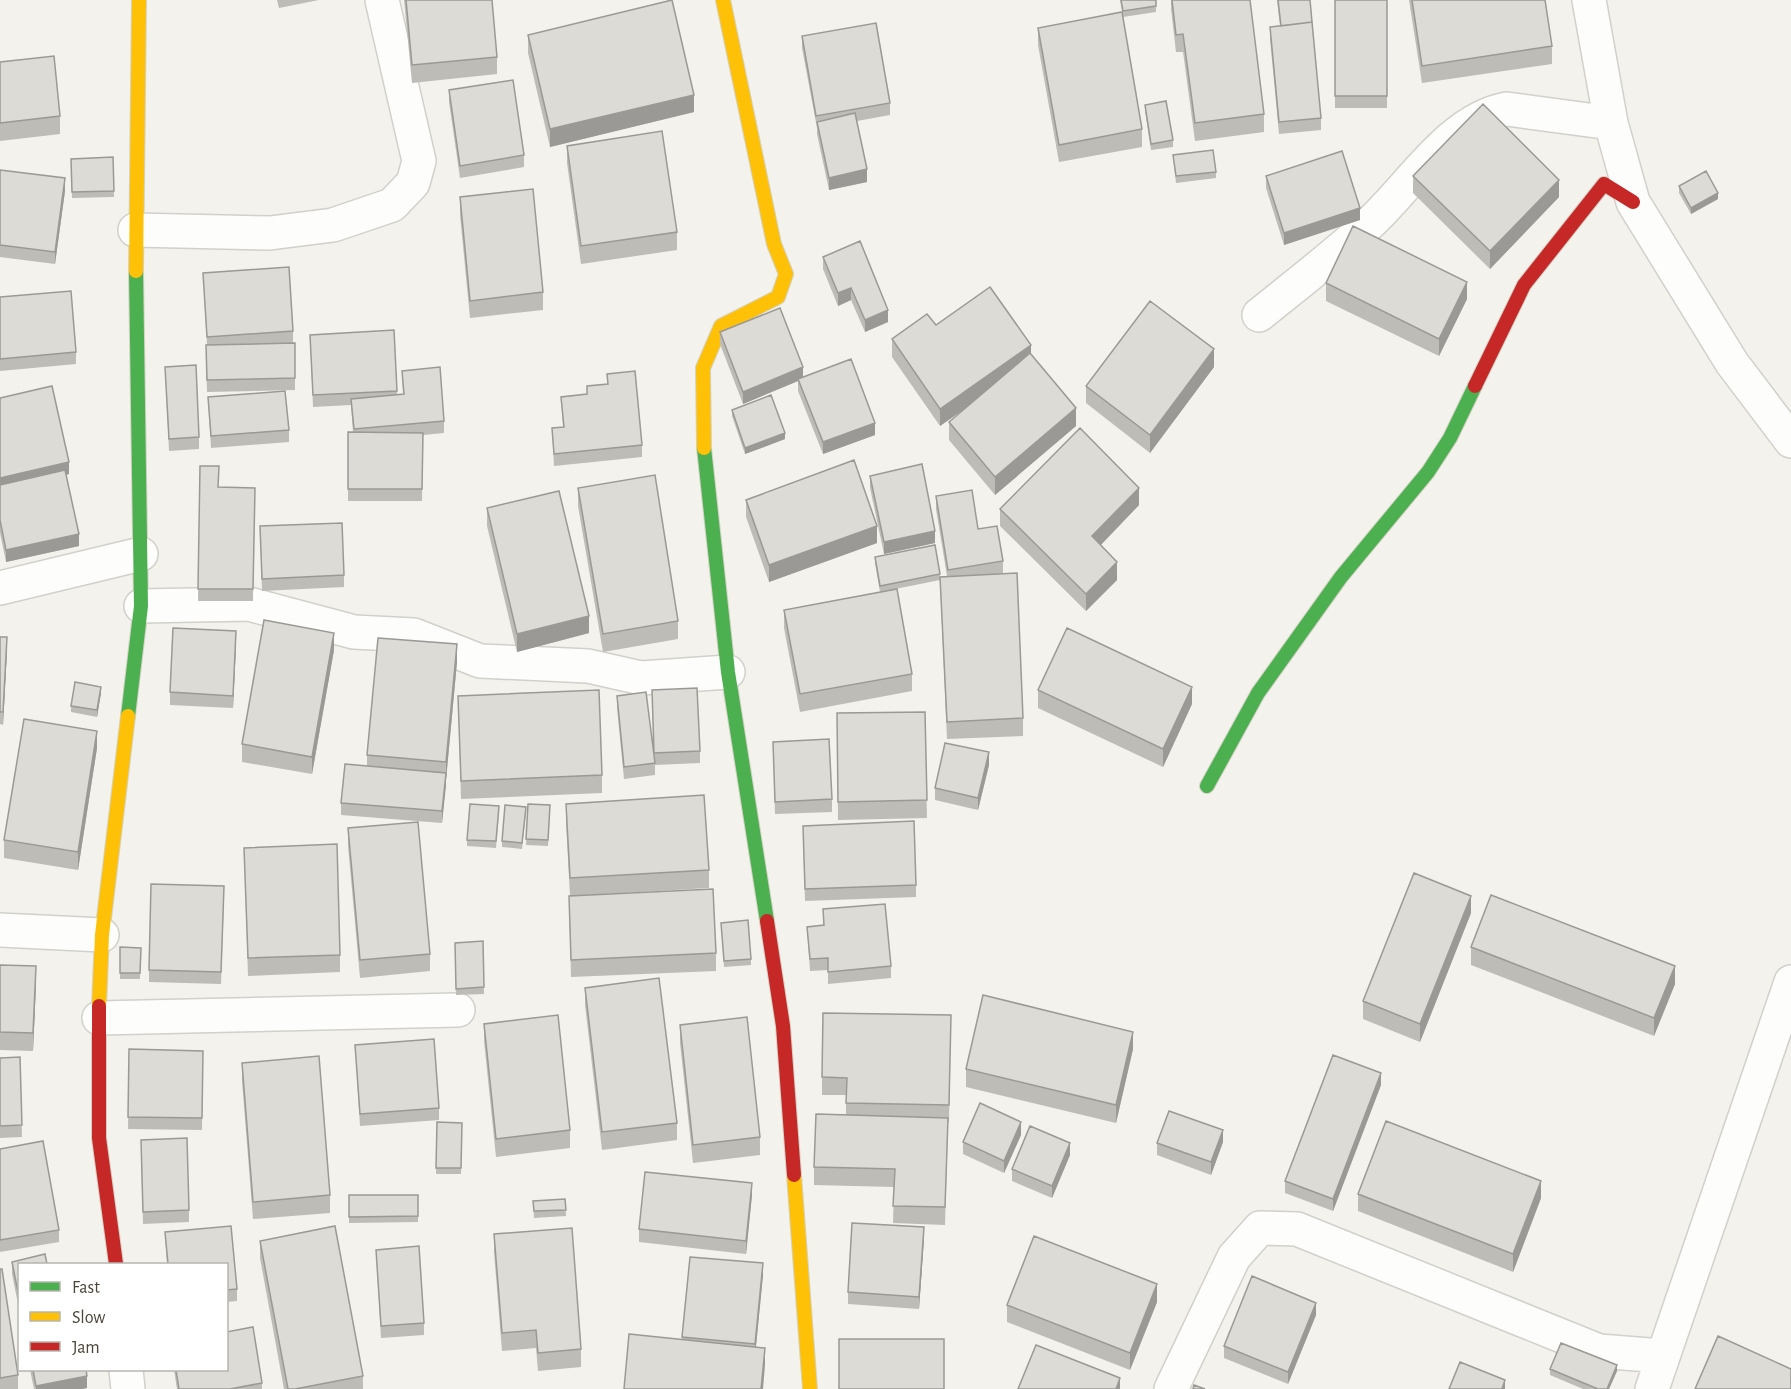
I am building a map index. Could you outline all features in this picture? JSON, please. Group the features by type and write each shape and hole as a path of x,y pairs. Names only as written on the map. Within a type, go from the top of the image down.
{"street":[{"path":"116,1263 99,1138 99,1018 102,935 141,606 135,230 139,0"},
{"path":"135,230 270,233 333,225 392,205 413,183 419,161 382,0"},
{"path":"723,0 774,244 786,274 778,297 721,326 703,368 704,450 728,672 783,1026 810,1389"},
{"path":"1589,0 1611,123 1633,202 1732,363 1791,441"},
{"path":"1259,315 1369,224 1460,130 1491,111 1507,109 1611,123"},
{"path":"1207,786 1258,693 1341,577 1428,472 1450,438 1524,285 1604,184 1633,202"},
{"path":"0,588 141,554"},
{"path":"141,606 249,604 354,632 414,635 480,662 588,666 641,678 728,672"},
{"path":"0,930 102,935"},
{"path":"1652,1389 1791,982"},
{"path":"99,1018 458,1010"},
{"path":"1171,1389 1234,1257 1260,1228 1297,1229 1599,1351 1662,1356"},
{"path":"126,1371 128,1389"}],"building":[{"path":"406,0 492,0 497,57 412,65"},
{"path":"672,0 694,95 550,129 528,35"},
{"path":"1121,0 1156,0 1156,6 1123,11"},
{"path":"1172,0 1250,0 1264,114 1195,123 1183,34 1176,35"},
{"path":"1278,0 1310,0 1312,22 1281,26"},
{"path":"1335,0 1387,0 1387,96 1335,96"},
{"path":"1412,0 1545,0 1552,46 1422,66"},
{"path":"1122,12 1142,129 1059,145 1038,28"},
{"path":"1312,22 1321,118 1279,122 1270,27"},
{"path":"876,23 890,103 816,116 802,36"},
{"path":"54,56 60,116 0,123 0,62"},
{"path":"513,80 524,155 460,166 449,90"},
{"path":"1166,101 1173,140 1151,144 1145,105"},
{"path":"1483,104 1559,180 1490,251 1413,176"},
{"path":"855,113 867,169 829,178 817,122"},
{"path":"662,131 677,232 581,246 567,146"},
{"path":"1213,150 1216,172 1176,176 1173,155"},
{"path":"1342,151 1360,208 1284,233 1266,176"},
{"path":"113,157 114,191 72,192 71,159"},
{"path":"0,170 65,178 55,252 0,245"},
{"path":"1706,171 1718,193 1691,208 1679,186"},
{"path":"533,189 543,292 470,301 460,197"},
{"path":"1353,226 1467,282 1439,339 1326,283"},
{"path":"860,241 888,310 865,320 851,288 838,293 823,257"},
{"path":"289,267 293,331 207,337 203,273"},
{"path":"990,287 1031,345 940,409 892,339 927,314 936,325"},
{"path":"71,291 76,352 0,359 0,297"},
{"path":"1150,301 1214,349 1150,435 1086,386"},
{"path":"780,308 803,367 743,392 720,332"},
{"path":"394,330 397,391 313,395 310,335"},
{"path":"295,343 295,378 207,380 206,345"},
{"path":"1030,353 1076,408 995,477 949,422"},
{"path":"851,359 875,423 823,442 798,379"},
{"path":"196,365 199,437 169,439 165,367"},
{"path":"440,367 444,421 354,429 351,399 404,394 402,371"},
{"path":"635,371 642,445 554,454 552,428 564,427 561,397 587,394 587,386 608,384 607,374"},
{"path":"52,386 69,462 0,478 0,398"},
{"path":"285,391 289,430 211,436 208,397"},
{"path":"771,395 785,433 745,448 732,410"},
{"path":"1080,428 1139,488 1092,536 1117,562 1086,594 1000,509"},
{"path":"348,432 423,433 422,489 348,489"},
{"path":"854,460 877,526 769,565 746,500"},
{"path":"922,464 935,531 884,542 870,476"},
{"path":"200,466 219,466 218,487 255,488 253,589 198,589"},
{"path":"65,470 79,534 6,550 0,520 0,485"},
{"path":"655,475 678,621 603,634 578,488"},
{"path":"972,490 978,529 997,526 1003,561 948,570 936,496"},
{"path":"559,491 589,616 517,634 487,508"},
{"path":"342,523 344,575 262,579 260,526"},
{"path":"935,545 940,574 880,586 875,557"},
{"path":"1017,573 1023,718 947,722 940,577"},
{"path":"897,589 912,674 800,694 784,610"},
{"path":"264,620 334,633 312,757 242,744"},
{"path":"173,628 236,631 233,696 170,692"},
{"path":"1067,628 1192,687 1163,749 1038,690"},
{"path":"0,637 7,637 3,712 0,712"},
{"path":"378,638 457,644 446,762 367,755"},
{"path":"75,682 101,687 97,710 71,706"},
{"path":"697,688 700,751 654,753 652,690"},
{"path":"599,690 602,775 461,781 458,696"},
{"path":"646,692 655,763 624,767 617,696"},
{"path":"925,712 927,800 838,802 837,713"},
{"path":"24,719 97,731 78,852 4,840"},
{"path":"829,739 832,799 775,802 773,742"},
{"path":"945,743 989,752 978,798 935,788"},
{"path":"345,764 446,773 442,811 341,803"},
{"path":"704,795 709,870 570,878 566,804"},
{"path":"470,804 499,806 496,841 467,840"},
{"path":"528,804 550,805 548,840 526,839"},
{"path":"505,805 526,807 522,843 502,841"},
{"path":"914,821 916,885 805,889 803,826"},
{"path":"418,822 430,954 360,960 348,828"},
{"path":"337,844 340,955 248,958 244,848"},
{"path":"1414,873 1471,896 1420,1024 1363,1001"},
{"path":"151,884 224,886 221,972 149,970"},
{"path":"713,889 716,953 571,960 569,896"},
{"path":"1491,895 1675,966 1654,1018 1471,947"},
{"path":"885,904 891,966 828,972 828,958 810,959 807,927 824,925 823,909"},
{"path":"748,920 751,959 724,961 721,923"},
{"path":"483,941 484,987 456,989 455,943"},
{"path":"120,947 141,948 140,973 120,973"},
{"path":"0,965 36,966 33,1033 0,1032"},
{"path":"659,978 677,1123 602,1132 585,988"},
{"path":"983,995 1133,1032 1116,1105 966,1069"},
{"path":"823,1013 951,1015 949,1105 846,1103 847,1078 822,1077"},
{"path":"558,1015 570,1130 496,1139 484,1024"},
{"path":"747,1017 760,1137 693,1145 680,1025"},
{"path":"434,1039 439,1108 360,1114 355,1045"},
{"path":"129,1049 203,1051 202,1118 128,1117"},
{"path":"1333,1055 1381,1073 1333,1199 1285,1181"},
{"path":"319,1056 330,1195 253,1202 242,1063"},
{"path":"20,1057 22,1125 0,1126 0,1058"},
{"path":"980,1103 1021,1122 1004,1161 963,1142"},
{"path":"1169,1111 1223,1130 1211,1162 1157,1143"},
{"path":"816,1114 948,1118 945,1207 893,1206 895,1169 814,1167"},
{"path":"1386,1121 1541,1181 1513,1254 1358,1194"},
{"path":"437,1122 462,1123 461,1168 436,1168"},
{"path":"1030,1126 1070,1143 1052,1186 1012,1169"},
{"path":"187,1138 189,1210 143,1212 141,1140"},
{"path":"43,1141 59,1230 0,1240 0,1149"},
{"path":"645,1172 752,1183 746,1241 639,1229"},
{"path":"349,1195 418,1195 418,1216 349,1217"},
{"path":"565,1199 566,1210 534,1211 533,1201"},
{"path":"852,1223 924,1227 919,1297 848,1292"},
{"path":"231,1226 237,1289 228,1290 228,1263 168,1263 165,1232"},
{"path":"335,1226 363,1376 288,1389 260,1241"},
{"path":"572,1228 581,1349 538,1353 536,1330 502,1333 494,1234"},
{"path":"1034,1236 1157,1284 1130,1353 1007,1305"},
{"path":"419,1246 424,1323 381,1326 376,1250"},
{"path":"45,1254 47,1263 18,1263 18,1292 12,1262"},
{"path":"690,1257 763,1263 755,1344 682,1337"},
{"path":"0,1269 2,1269 18,1375 0,1378"},
{"path":"1252,1276 1316,1303 1288,1372 1224,1346"},
{"path":"253,1327 262,1383 230,1389 179,1389 176,1371 228,1371 228,1332"},
{"path":"629,1334 765,1348 761,1389 624,1389"},
{"path":"1718,1336 1791,1369 1791,1389 1695,1389"},
{"path":"839,1339 944,1339 944,1389 839,1389"},
{"path":"1561,1343 1617,1365 1607,1389 1598,1389 1550,1369"},
{"path":"1036,1345 1120,1378 1116,1389 1018,1389"},
{"path":"1460,1362 1505,1380 1502,1389 1449,1389"},
{"path":"33,1371 86,1371 87,1376 36,1386"},
{"path":"1194,1385 1205,1389 1193,1389"}],"traffic: fast":[{"path":"128,716 141,606 136,271"},
{"path":"1207,786 1258,693 1341,577 1428,472 1450,438 1475,386"},
{"path":"704,448 728,672 767,921"}],"traffic: slow":[{"path":"136,271 139,0"},
{"path":"704,448 703,368 721,326 778,297 786,274 774,244 723,0"},
{"path":"99,1006 102,935 128,716"},
{"path":"794,1175 810,1389"}],"traffic: jam":[{"path":"1475,386 1524,285 1604,184 1633,202"},
{"path":"767,921 783,1026 794,1175"},
{"path":"99,1006 99,1138 116,1263"}]}
